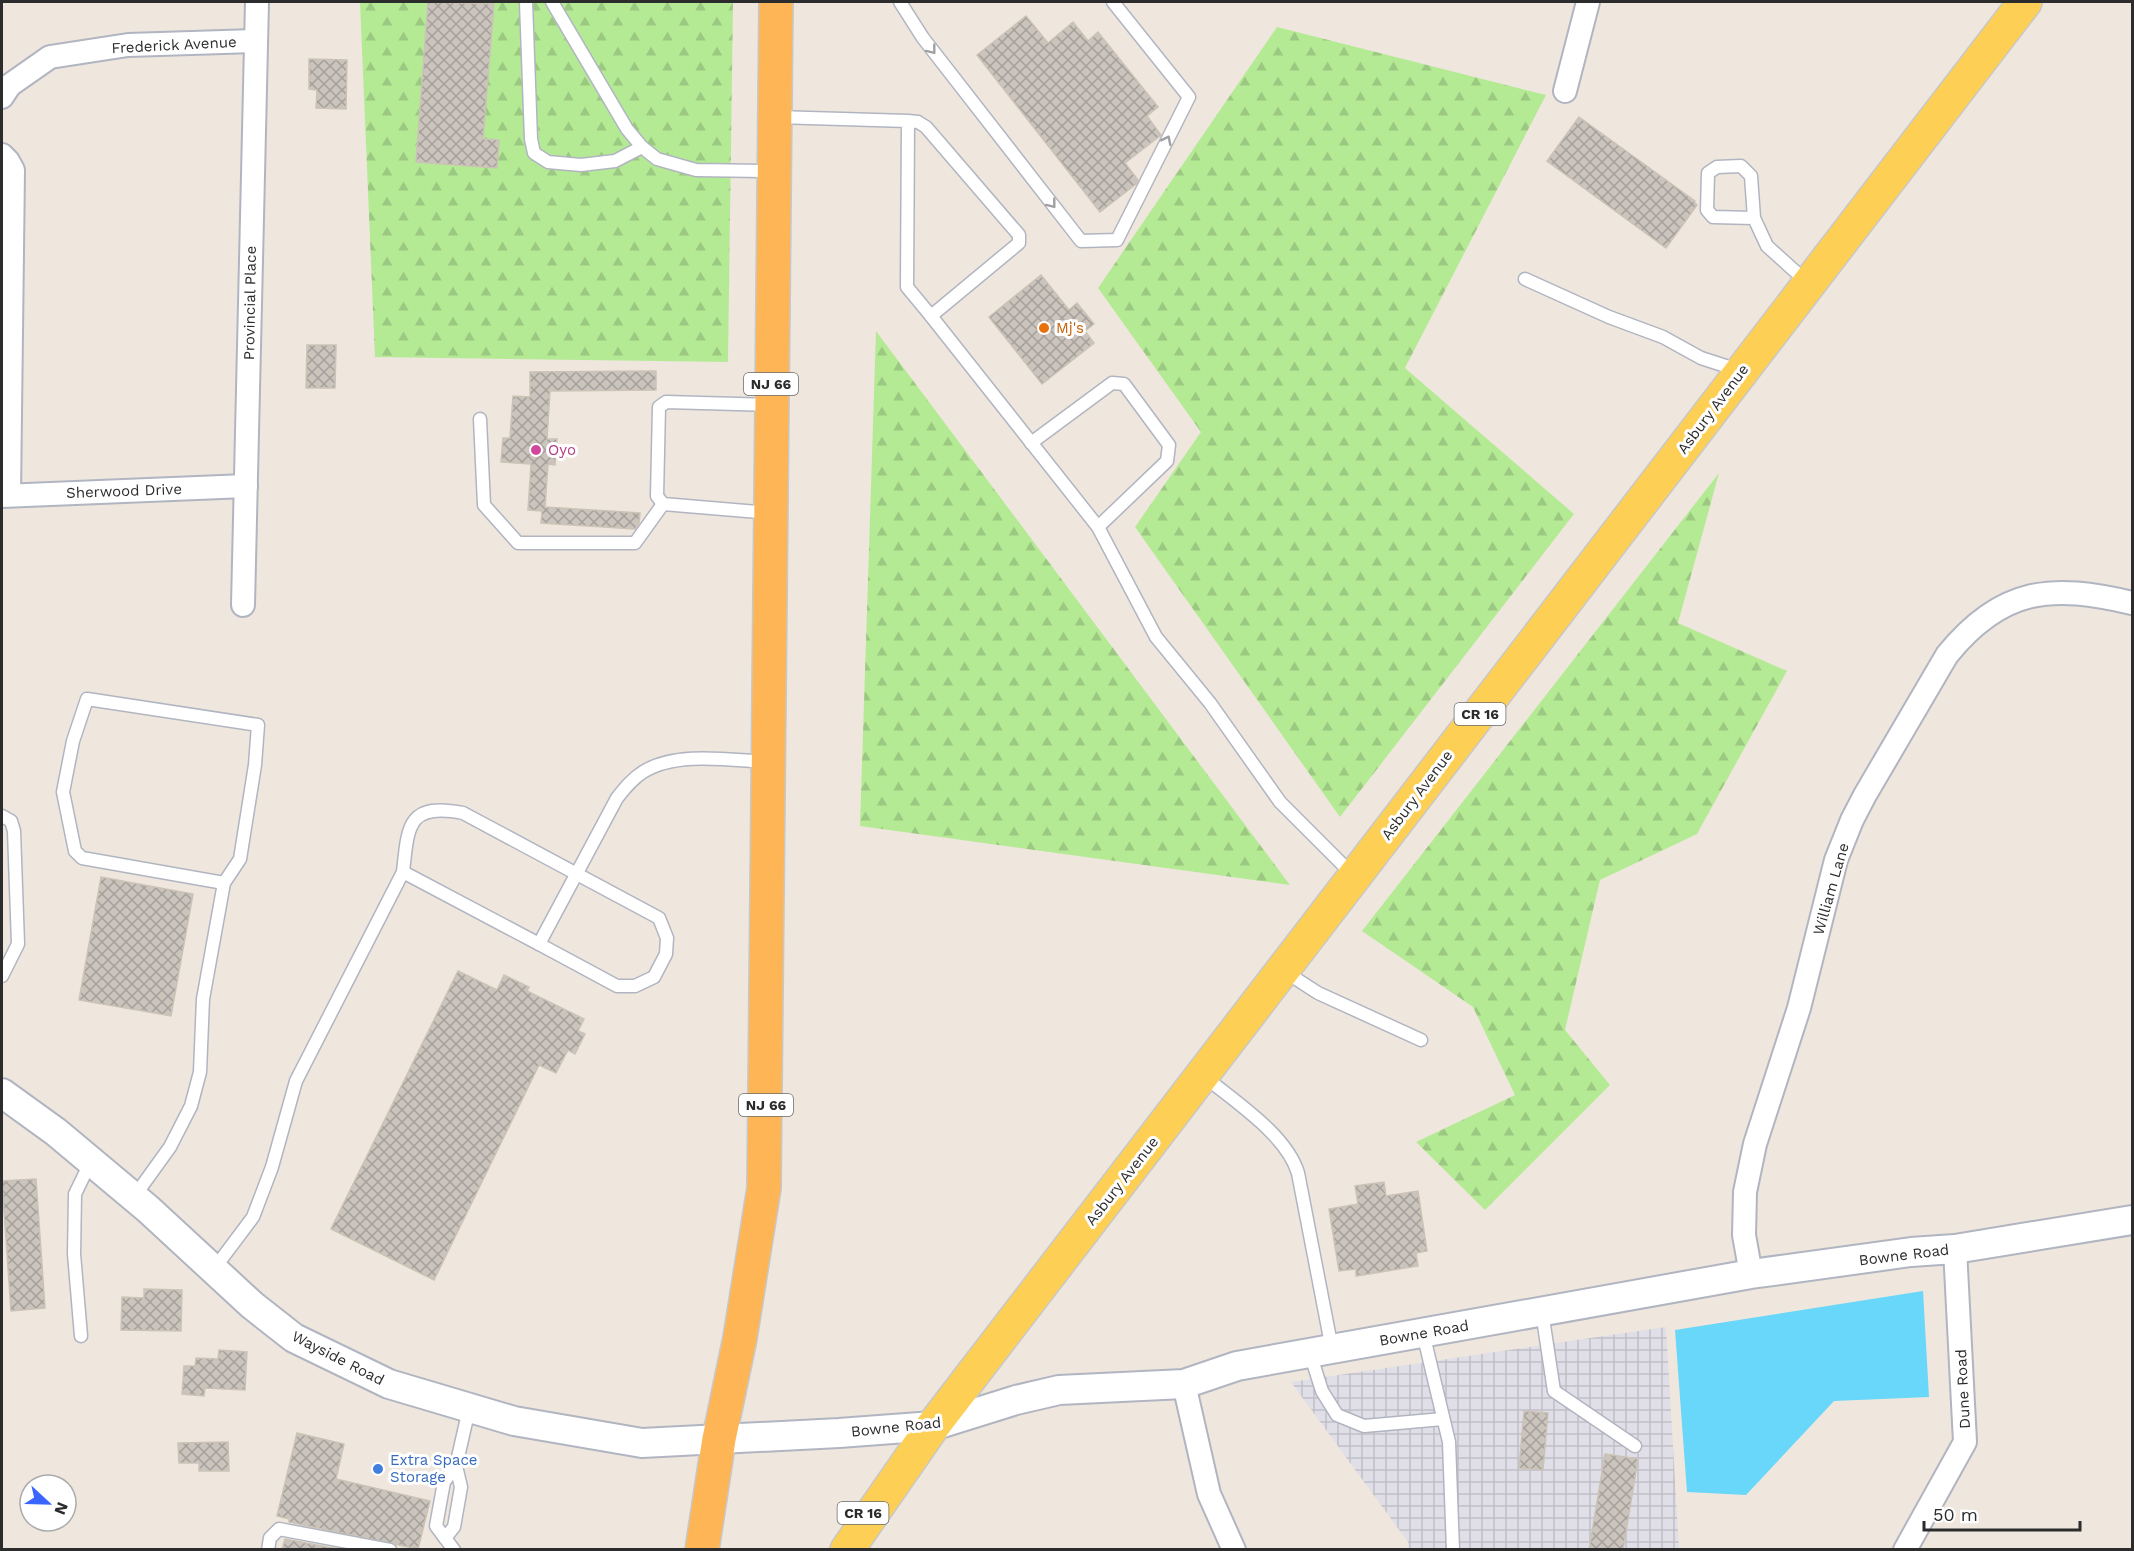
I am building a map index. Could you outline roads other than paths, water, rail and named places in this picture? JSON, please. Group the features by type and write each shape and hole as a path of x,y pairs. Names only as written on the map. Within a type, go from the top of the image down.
{"highway":[{"name":"NJ 66","path":"702,1550 719,1439 740,1338 764,1188 776,2"},
{"name":"NJ 66","path":"683,1550 719,1439"}],"main road":[{"name":"Asbury Avenue","path":"847,1550 933,1426 2025,2"},
{"name":"Asbury Avenue","path":"826,1550 898,1475"}],"street":[{"name":"Provincial Place","path":"243,604 257,2"},
{"path":"1565,91 1588,2"},
{"name":"Frederick Avenue","path":"2,98 10,86 50,57 128,45 255,41"},
{"path":"2,155 13,170 5,496"},
{"name":"Sherwood Drive","path":"5,496 246,486"},
{"name":"William Lane","path":"1751,1274 1744,1235 1744,1216 1745,1192 1755,1144 1799,1008 1836,860 1865,795 1947,655 1981,620 2005,605 2028,596 2048,592 2075,592 2133,603"},
{"name":"Wayside Road","path":"2,1093 91,1161 134,1197 252,1305 301,1342 389,1384 514,1421 642,1443 719,1439"},
{"name":"Bowne Road","path":"719,1439 839,1434 933,1426 1016,1400 1059,1390 1184,1384 1238,1366 1751,1274 1911,1252 1955,1249 2133,1220"},
{"name":"Dune Road","path":"1905,1550 1965,1442 1955,1249"},
{"path":"1184,1384 1209,1494 1234,1550"}],"lane":[{"path":"526,2 530,118 534,153 548,162 581,165 615,161 642,147"},
{"path":"552,2 627,129 642,147 657,159 696,170 774,171"},
{"path":"900,2 923,38 1081,241 1117,240 1189,97 1113,2"},
{"path":"774,117 918,122 926,127 1019,235 1019,243 931,316"},
{"path":"908,121 907,287 1098,527 1156,637 1210,703 1280,802 1355,877"},
{"path":"1754,218 1713,217 1707,210 1708,173 1717,167 1741,166 1751,176 1754,218 1767,246 1809,284"},
{"path":"1525,279 1610,317 1663,337 1701,358 1742,372"},
{"path":"1031,443 1112,383 1124,384 1169,445 1167,461 1098,527"},
{"path":"770,513 663,504 657,496 659,407 666,402 771,405"},
{"path":"480,418 484,505 518,543 635,543 663,504"},
{"path":"134,1197 170,1147 191,1106 200,1072 203,999 224,883 240,859 255,765 258,725 87,699 73,741 63,792 75,851 82,858 224,883"},
{"path":"539,944 617,798 629,783 644,771 664,763 684,759 768,762"},
{"path":"213,1270 253,1217 272,1167 296,1081 403,873 407,831 421,814 444,809 463,813 577,872 659,918 667,938 666,954 654,977 635,986 617,986 403,873"},
{"path":"2,816 11,821 14,831 18,944 2,976"},
{"path":"1283,970 1318,993 1420,1040"},
{"path":"1203,1076 1284,1144 1294,1158 1298,1173 1321,1351 1322,1391 1337,1415 1364,1426 1443,1419"},
{"path":"81,1336 74,1254 75,1194 91,1161"},
{"path":"1542,1312 1554,1391 1635,1446"},
{"path":"1423,1333 1449,1442 1453,1550"},
{"path":"454,1550 436,1526 444,1482 456,1466 469,1409"},
{"path":"446,1538 454,1527 461,1487 456,1466"},
{"path":"268,1550 270,1538 279,1529 390,1550"}],"water":[{"path":"1923,1291 1929,1397 1834,1401 1746,1495 1687,1492 1675,1330"}],"place":[{"name":"Mj's","path":"1044,328"},
{"name":"Oyo","path":"536,450"},
{"name":"Extra Space Storage","path":"378,1469"}]}
